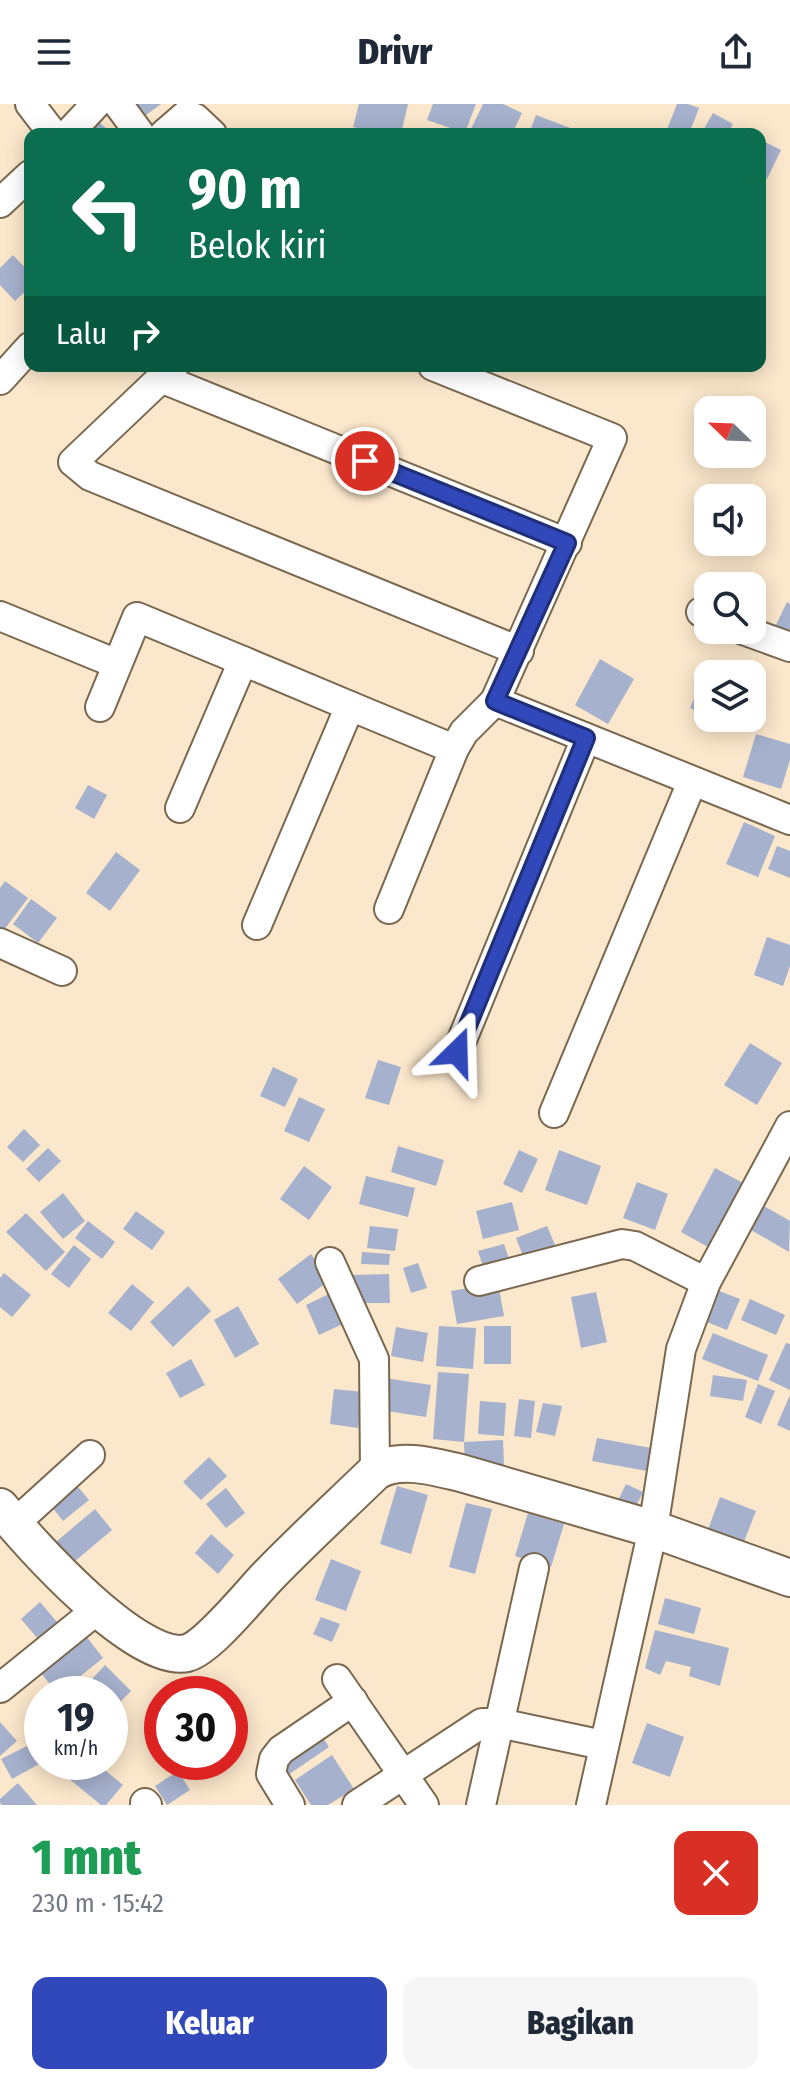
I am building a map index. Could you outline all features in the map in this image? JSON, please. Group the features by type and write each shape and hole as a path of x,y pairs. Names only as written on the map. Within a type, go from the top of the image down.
{"street":[{"path":"30,104 48,128"},
{"path":"74,128 96,104"},
{"path":"118,104 136,128"},
{"path":"171,128 186,115 195,118 206,128"},
{"path":"0,203 24,181"},
{"path":"0,380 24,354"},
{"path":"519,651 90,476 73,462 168,372 567,543"},
{"path":"389,909 454,749 464,732 495,701 612,438 448,372"},
{"path":"0,616 117,664"},
{"path":"100,707 137,617 454,749"},
{"path":"766,638 790,647"},
{"path":"180,808 243,661"},
{"path":"495,701 790,820"},
{"path":"257,925 350,706"},
{"path":"457,1052 586,738"},
{"path":"554,1113 692,782"},
{"path":"0,943 62,971"},
{"path":"591,1805 653,1529 681,1349 706,1282 781,1162 790,1126"},
{"path":"479,1281 622,1244 635,1246 706,1282"},
{"path":"330,1262 374,1359 375,1472"},
{"path":"90,1455 7,1516 98,1609 138,1640 168,1651 186,1653 204,1643 271,1572 375,1472 392,1465 428,1466 461,1473 653,1529 790,1578"},
{"path":"481,1805 534,1568"},
{"path":"0,1688 98,1609"},
{"path":"290,1805 271,1774 274,1759 345,1690 424,1805"},
{"path":"357,1805 482,1723 499,1723 603,1745"}],"building":[{"path":"131,104 161,104 142,118"},
{"path":"359,104 408,104 402,128 353,127"},
{"path":"433,104 476,104 467,128 450,128 427,120"},
{"path":"483,104 503,104 522,113 515,128 471,128"},
{"path":"677,104 699,108 691,128 668,128"},
{"path":"713,113 733,124 731,128 704,128"},
{"path":"536,115 570,128 531,128"},
{"path":"95,118 106,128 86,128"},
{"path":"766,142 781,150 766,179"},
{"path":"13,255 24,267 24,293 15,301 0,285 0,268"},
{"path":"787,602 790,604 790,636 774,629"},
{"path":"600,659 634,679 608,724 575,705"},
{"path":"756,734 790,744 790,760 781,789 743,777"},
{"path":"88,785 107,795 94,819 75,808"},
{"path":"744,822 775,836 758,877 726,864"},
{"path":"777,846 790,851 790,878 768,869"},
{"path":"116,852 140,870 110,911 86,893"},
{"path":"5,881 28,898 4,930 0,927 0,888"},
{"path":"31,899 57,918 38,943 13,924"},
{"path":"767,937 790,945 790,966 783,986 754,975"},
{"path":"750,1043 782,1063 757,1105 724,1085"},
{"path":"378,1060 401,1067 389,1105 365,1098"},
{"path":"273,1067 298,1079 285,1107 260,1096"},
{"path":"299,1097 325,1109 309,1142 284,1131"},
{"path":"24,1129 40,1145 23,1162 7,1147"},
{"path":"398,1146 444,1160 436,1186 391,1172"},
{"path":"48,1148 61,1161 39,1182 26,1169"},
{"path":"519,1150 538,1159 522,1193 503,1184"},
{"path":"559,1150 601,1166 587,1205 545,1190"},
{"path":"304,1166 332,1187 309,1220 280,1199"},
{"path":"715,1168 743,1183 708,1247 681,1232"},
{"path":"366,1176 415,1188 408,1217 359,1204"},
{"path":"637,1182 668,1194 655,1230 623,1218"},
{"path":"63,1193 85,1221 63,1239 40,1212"},
{"path":"512,1202 519,1230 483,1239 476,1211"},
{"path":"764,1206 790,1221 789,1252 751,1230"},
{"path":"136,1211 165,1232 152,1250 123,1229"},
{"path":"26,1213 65,1252 46,1271 6,1232"},
{"path":"88,1221 115,1242 102,1259 75,1238"},
{"path":"370,1226 398,1229 395,1251 367,1248"},
{"path":"547,1226 558,1252 526,1264 516,1238"},
{"path":"504,1244 512,1268 486,1276 478,1251"},
{"path":"74,1245 91,1259 69,1288 51,1274"},
{"path":"362,1252 390,1254 389,1265 361,1264"},
{"path":"311,1254 330,1280 297,1304 278,1279"},
{"path":"418,1263 427,1288 411,1293 403,1268"},
{"path":"4,1273 31,1295 12,1317 0,1307 0,1278"},
{"path":"389,1274 390,1303 351,1303 351,1275"},
{"path":"498,1283 504,1316 457,1324 451,1291"},
{"path":"132,1284 154,1302 131,1331 108,1313"},
{"path":"188,1286 211,1311 173,1347 150,1322"},
{"path":"714,1289 740,1299 727,1330 702,1320"},
{"path":"333,1292 347,1322 319,1335 306,1305"},
{"path":"596,1292 607,1342 581,1348 571,1297"},
{"path":"750,1299 785,1315 776,1335 741,1320"},
{"path":"238,1306 259,1344 235,1358 214,1320"},
{"path":"439,1326 476,1328 473,1369 436,1366"},
{"path":"484,1326 511,1326 511,1364 484,1364"},
{"path":"396,1327 428,1333 423,1362 391,1356"},
{"path":"713,1333 768,1355 758,1381 702,1359"},
{"path":"786,1343 790,1344 790,1390 769,1380"},
{"path":"191,1359 205,1385 180,1398 166,1373"},
{"path":"438,1372 469,1374 464,1442 433,1439"},
{"path":"713,1375 747,1380 743,1401 710,1396"},
{"path":"385,1378 431,1385 426,1417 380,1410"},
{"path":"758,1384 775,1391 761,1424 745,1417"},
{"path":"334,1389 363,1392 358,1428 330,1424"},
{"path":"790,1395 790,1431 777,1425"},
{"path":"519,1399 535,1401 531,1438 514,1436"},
{"path":"480,1401 506,1403 504,1436 478,1434"},
{"path":"543,1403 562,1406 555,1436 536,1432"},
{"path":"597,1438 651,1448 647,1471 592,1461"},
{"path":"503,1440 504,1467 465,1469 464,1442"},
{"path":"209,1457 227,1476 201,1500 183,1482"},
{"path":"73,1481 89,1500 63,1521 48,1502"},
{"path":"626,1484 643,1492 631,1517 614,1509"},
{"path":"397,1486 428,1495 411,1554 380,1544"},
{"path":"226,1488 245,1513 226,1528 206,1504"},
{"path":"720,1497 756,1511 741,1549 706,1535"},
{"path":"466,1503 492,1509 475,1574 449,1567"},
{"path":"95,1509 112,1530 68,1567 51,1546"},
{"path":"528,1513 564,1524 551,1567 515,1556"},
{"path":"211,1534 234,1555 218,1574 195,1553"},
{"path":"331,1559 361,1571 346,1611 315,1600"},
{"path":"665,1598 701,1608 694,1634 658,1624"},
{"path":"40,1602 63,1629 44,1646 21,1619"},
{"path":"321,1617 340,1624 332,1642 313,1634"},
{"path":"655,1630 729,1648 720,1686 689,1676 691,1667 666,1661 660,1675 645,1668"},
{"path":"86,1636 103,1658 80,1676 43,1676 40,1672"},
{"path":"105,1665 116,1676 95,1676"},
{"path":"0,1722 17,1741 0,1756"},
{"path":"647,1723 684,1737 670,1777 632,1763"},
{"path":"322,1736 329,1747 288,1775 280,1763"},
{"path":"24,1748 24,1772 12,1779 1,1759"},
{"path":"332,1755 354,1789 328,1805 311,1805 295,1780"},
{"path":"70,1780 117,1780 123,1785 106,1805 101,1805"},
{"path":"164,1780 184,1780 190,1790 167,1805 155,1786"},
{"path":"18,1783 37,1805 0,1803 0,1799"}],"route":[{"path":"365,461 567,543 495,701 586,738 457,1052"}]}
